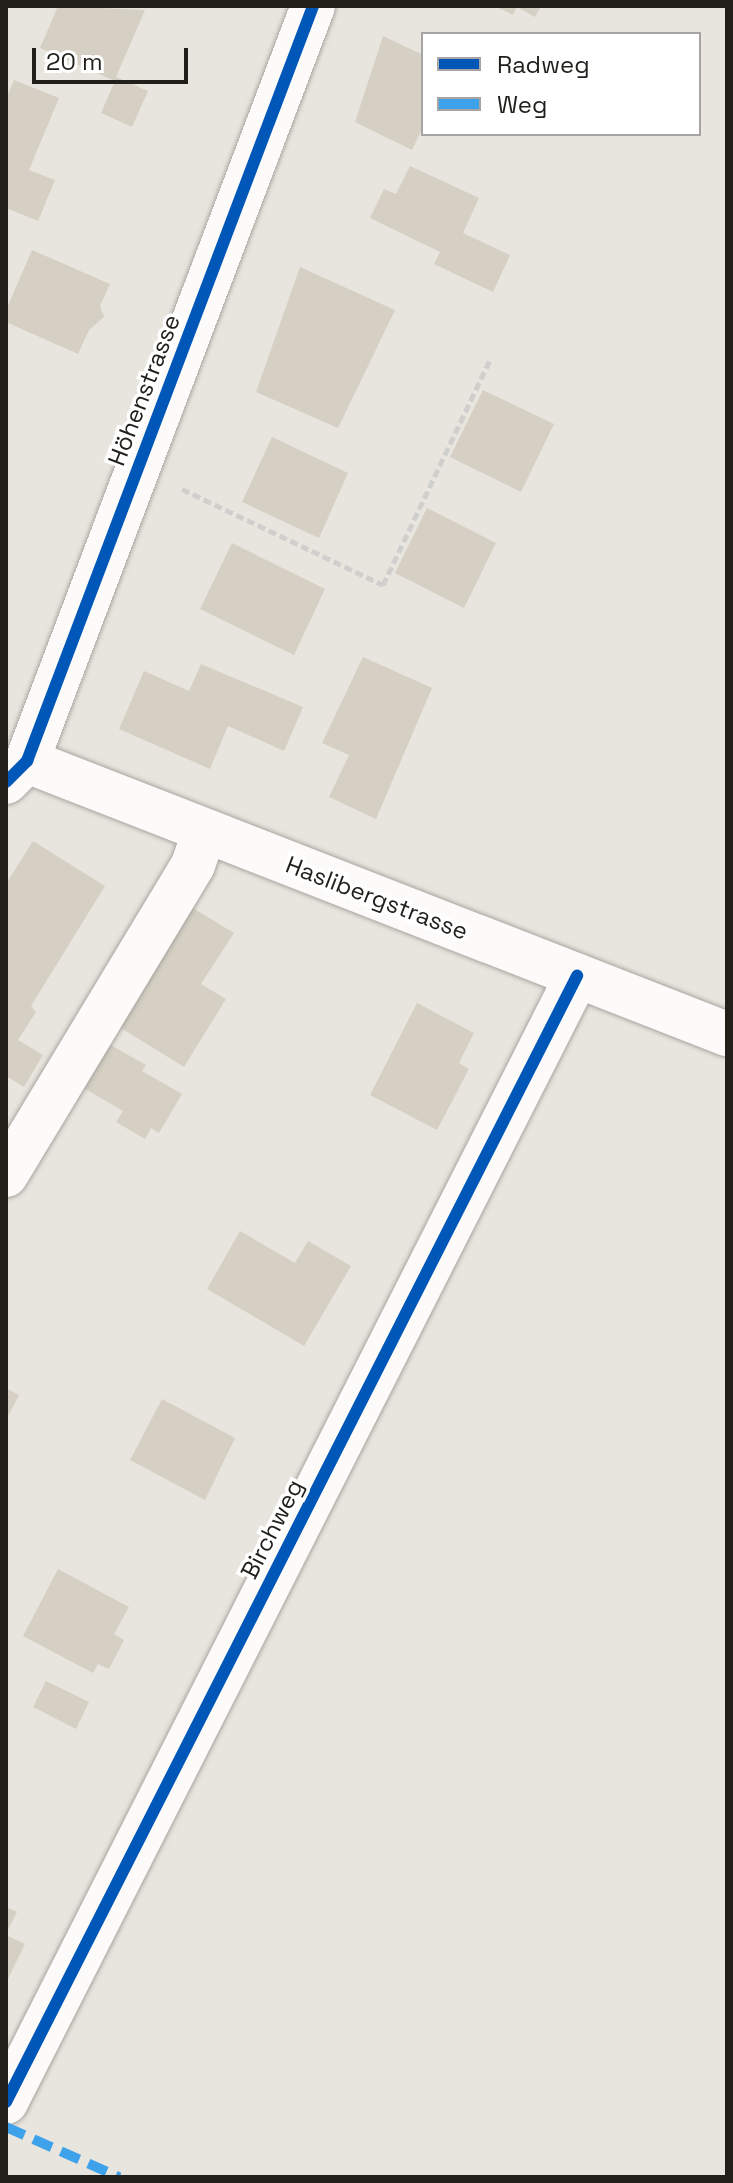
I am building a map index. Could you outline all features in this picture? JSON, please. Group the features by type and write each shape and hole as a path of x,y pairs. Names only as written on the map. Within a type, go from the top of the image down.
{"street":[{"name":"Höhenstrasse","path":"16,772 138,468 313,6"},
{"name":"Haslibergstrasse","path":"16,772 205,831 727,1034"},
{"path":"6,1175 193,865 205,831"},
{"name":"Birchweg","path":"6,2102 577,976"}],"path":[{"path":"138,468 383,585 490,360"}],"building":[{"path":"58,6 145,10 116,77 148,91 132,127 101,113 115,81 40,48"},
{"path":"494,6 541,6 535,17 517,7 513,15"},
{"path":"383,36 421,54 421,131 412,150 355,122"},
{"path":"14,80 59,98 29,170 55,180 38,221 6,208 6,99"},
{"path":"410,166 479,198 463,233 510,255 493,292 434,264 440,252 370,218 384,189 396,194"},
{"path":"32,250 110,284 100,306 104,317 89,330 78,354 6,322 6,310"},
{"path":"300,267 395,310 338,428 256,392"},
{"path":"483,390 554,424 521,492 450,457"},
{"path":"272,437 348,473 319,538 242,502"},
{"path":"427,508 496,543 464,608 395,573"},
{"path":"232,543 325,589 294,655 200,609"},
{"path":"363,657 432,688 376,819 329,797 349,755 322,743"},
{"path":"201,664 303,707 284,751 228,726 210,769 119,729 144,671 189,691"},
{"path":"33,841 105,886 31,1006 36,1012 18,1040 43,1055 24,1087 6,1076 6,884"},
{"path":"188,905 234,933 201,984 226,999 184,1067 113,1023"},
{"path":"417,1003 474,1033 459,1063 469,1069 437,1130 370,1095"},
{"path":"100,1039 146,1065 142,1071 182,1094 159,1133 151,1128 145,1139 116,1122 123,1111 75,1083"},
{"path":"240,1231 295,1263 308,1241 351,1266 304,1346 207,1289"},
{"path":"6,1388 19,1395 6,1420"},
{"path":"162,1399 235,1438 205,1500 130,1460"},
{"path":"58,1569 129,1607 114,1634 124,1640 109,1669 98,1664 93,1673 23,1636"},
{"path":"46,1681 89,1702 76,1729 33,1707"},
{"path":"6,1907 17,1912 6,1934"},
{"path":"6,1935 25,1944 6,1983"}],"marked path":[{"path":"6,2127 119,2177"}],"cycle path":[{"path":"6,782 27,761 313,6"},
{"path":"6,2102 577,976"}]}
